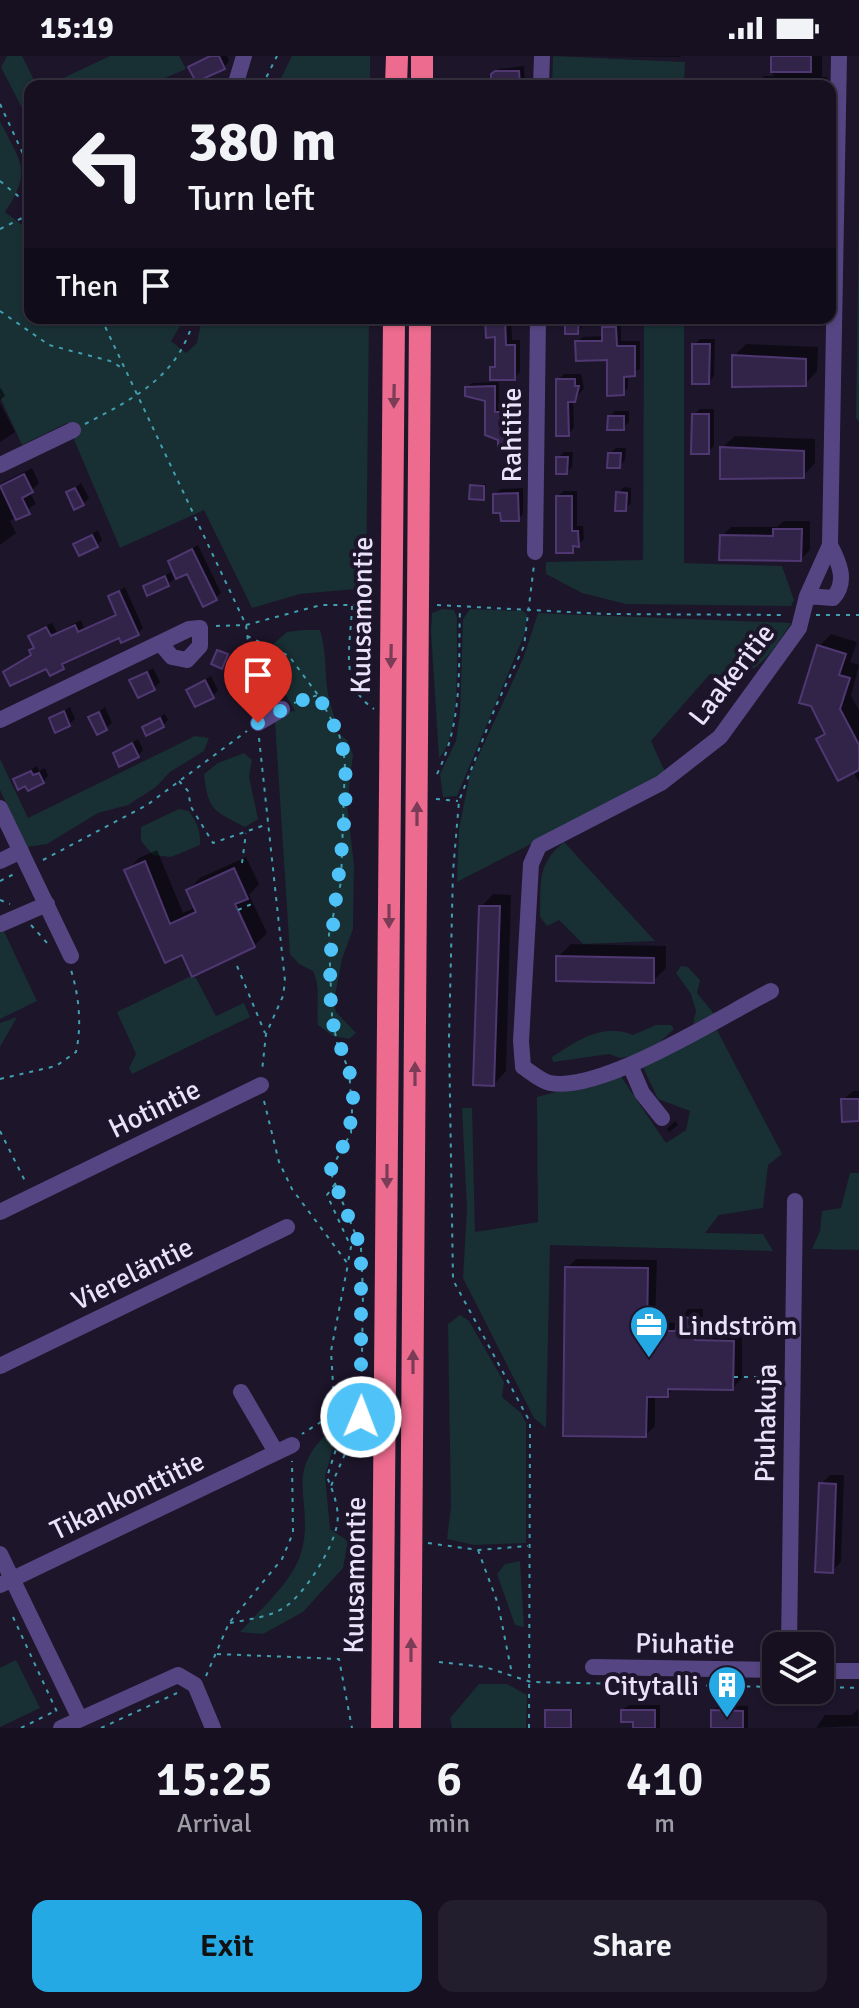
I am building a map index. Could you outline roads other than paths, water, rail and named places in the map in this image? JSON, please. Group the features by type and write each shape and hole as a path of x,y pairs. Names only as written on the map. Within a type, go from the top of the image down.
{"highway":[{"path":"396,80 397,56"},
{"path":"422,56 422,80"},
{"name":"Kuusamontie","path":"382,1728 394,324"},
{"name":"Kuusamontie","path":"410,1728 420,324"}],"street":[{"path":"237,80 244,56"},
{"path":"541,80 542,56"},
{"name":"Laakeritie","path":"836,219 839,56"},
{"name":"Rahtitie","path":"535,552 538,324"},
{"name":"Laakeritie","path":"630,1065 572,1083 540,1079 523,1067 521,1041 531,864 539,846 661,783 710,746 768,674 799,628 807,596 830,545 834,324"},
{"path":"0,465 73,430"},
{"path":"807,596 833,598 839,592 841,566 830,545"},
{"path":"0,720 160,643 200,628 200,646 187,660 172,657 160,643"},
{"path":"258,723 282,709"},
{"path":"2,817 47,904 71,963"},
{"path":"0,861 21,851"},
{"path":"1,924 47,904"},
{"path":"662,1118 642,1093 630,1065 771,991"},
{"name":"Hotintie","path":"0,1212 261,1085"},
{"name":"Piuhakuja","path":"789,1632 795,1201"},
{"name":"Viereläntie","path":"0,1366 287,1227"},
{"path":"241,1392 276,1452"},
{"name":"Tikankonttitie","path":"6,1582 292,1445"},
{"path":"0,1554 6,1582 80,1719"},
{"name":"Piuhatie","path":"593,1667 762,1670"},
{"path":"834,1671 859,1671"},
{"path":"62,1727 178,1675 195,1685 213,1728"}],"place":[{"name":"Lindström","path":"649,1359"},
{"name":"Citytalli","path":"727,1719"}]}
